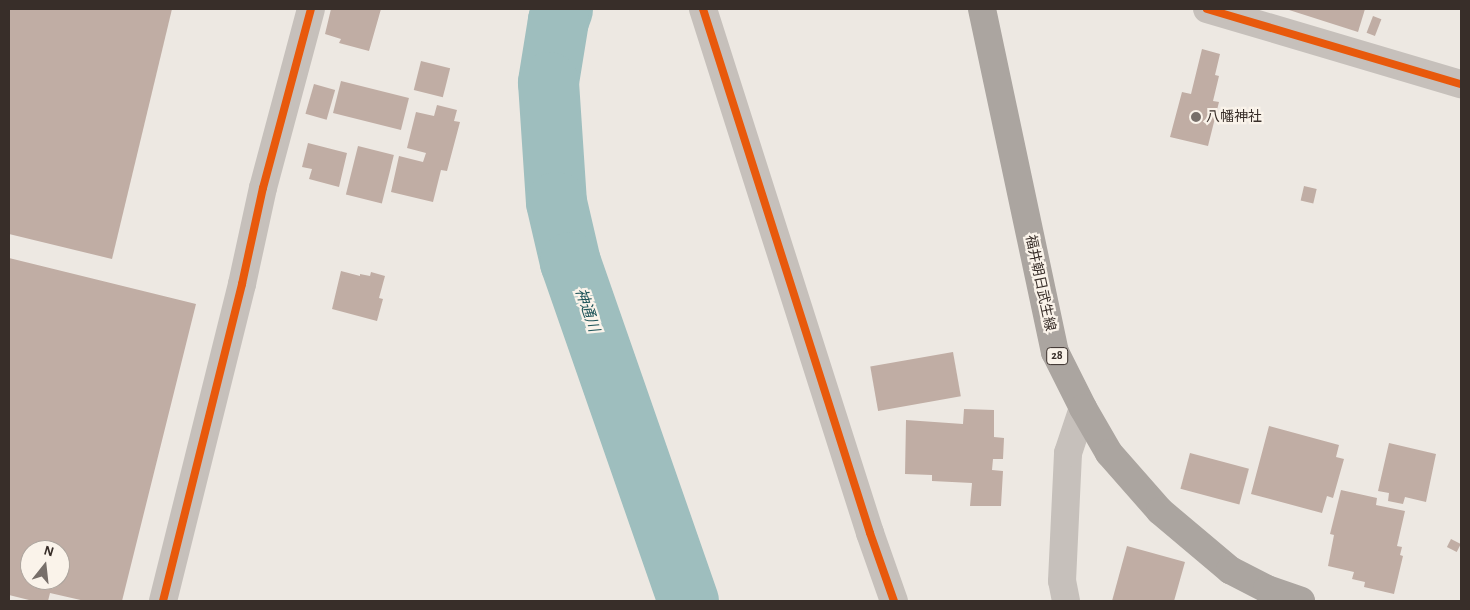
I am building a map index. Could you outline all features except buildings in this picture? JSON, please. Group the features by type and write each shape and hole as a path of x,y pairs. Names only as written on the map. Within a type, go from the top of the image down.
{"main road":[{"name":"福井朝日武生線","path":"982,9 1055,352 1083,408 1109,453 1160,511 1230,570 1267,589 1300,601"}],"street":[{"path":"163,601 242,284 263,188 311,9"},
{"path":"703,9 867,524 894,601"},
{"path":"1207,9 1461,84"},
{"path":"1066,601 1062,581 1068,453 1083,408"}],"waterway":[{"name":"神通川","path":"562,9 558,20 548,82 556,202 570,262 688,601"}],"cycle path":[{"path":"163,601 242,284 263,188 311,9"},
{"path":"703,9 870,533 894,601"},
{"path":"1207,9 1461,84"}],"place":[{"name":"八幡神社","path":"1196,117"}]}
